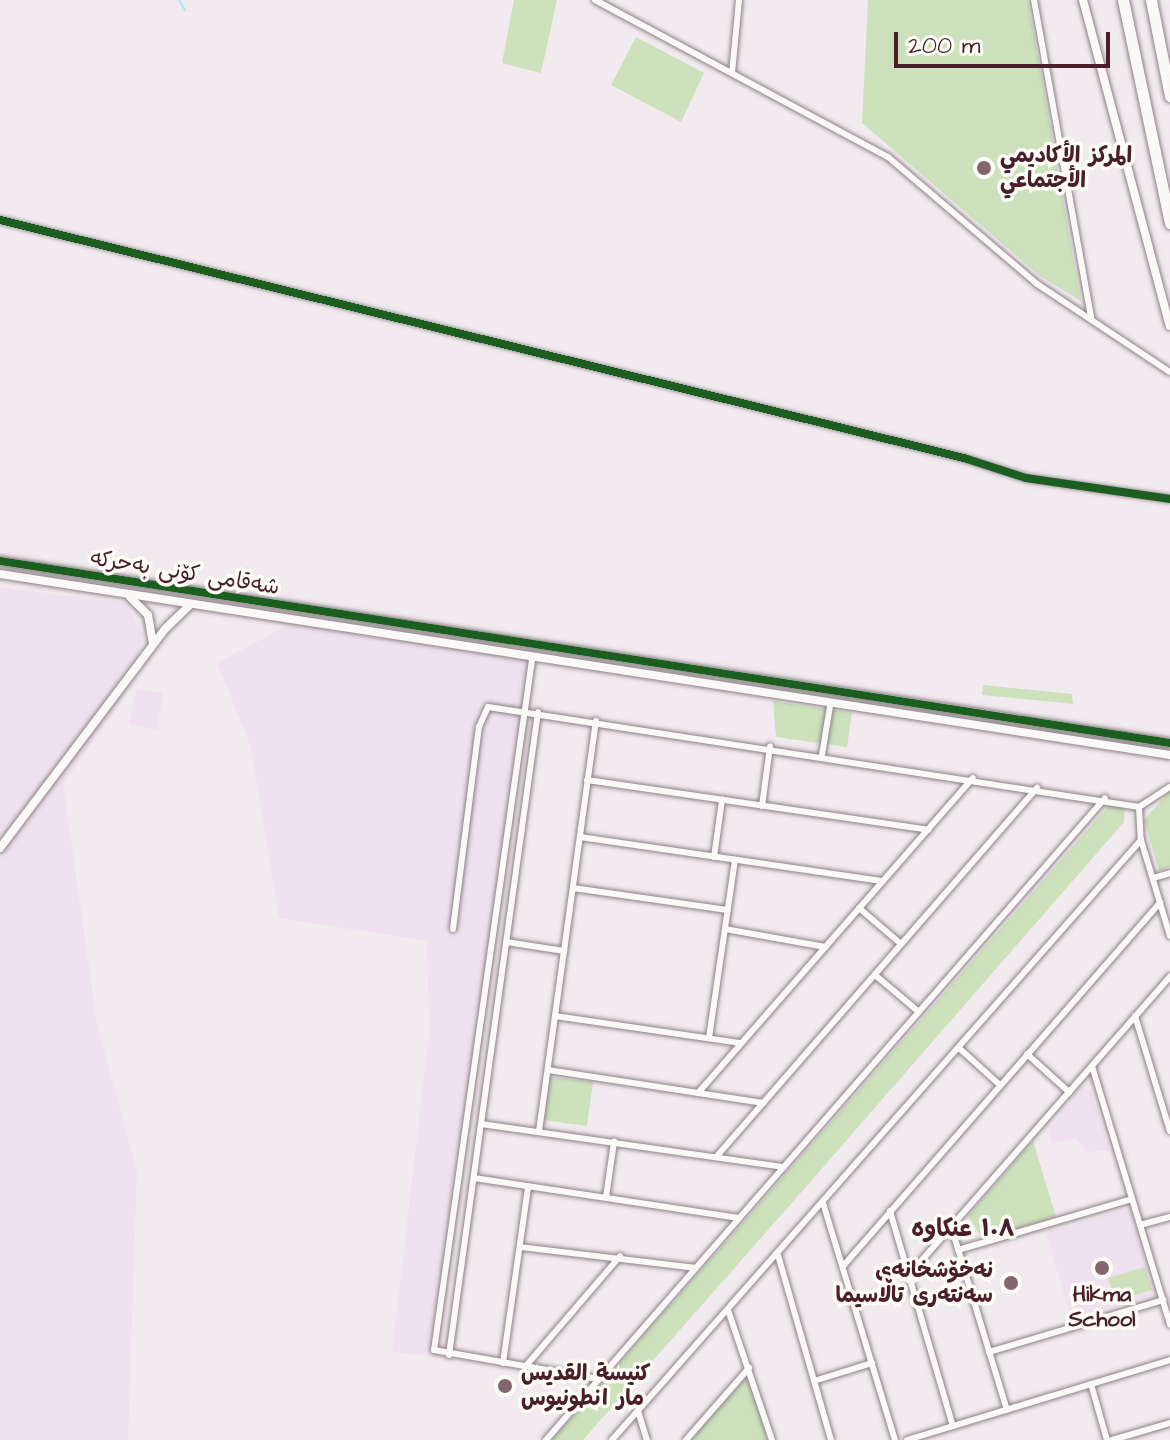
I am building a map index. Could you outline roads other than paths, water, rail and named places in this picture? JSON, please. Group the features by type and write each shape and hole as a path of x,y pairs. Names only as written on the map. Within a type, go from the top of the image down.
{"highway":[{"path":"1123,0 1170,223"},
{"path":"1151,0 1170,96"}],"street":[{"path":"595,0 888,157 1037,284 1170,372"},
{"path":"732,73 739,0"},
{"path":"1034,0 1091,318"},
{"path":"1083,0 1170,326"},
{"path":"0,220 964,458 1026,478 1170,499"},
{"name":"شەقامی کۆنی بەحرکە","path":"0,561 1170,743"},
{"name":"شەقامی کۆنی بەحرکە","path":"0,574 532,660 1170,755"},
{"path":"123,594 148,615 152,648"},
{"path":"0,848 152,648 190,605"},
{"path":"532,660 434,1350 599,1379"},
{"path":"453,929 481,717 494,706 1105,798 1139,807 1170,787"},
{"path":"822,755 830,706"},
{"path":"449,1355 538,712"},
{"path":"539,1131 596,721"},
{"path":"762,806 770,747"},
{"path":"698,1093 973,778"},
{"path":"587,780 928,830"},
{"path":"717,1156 1037,788"},
{"path":"546,1440 1105,798"},
{"path":"714,857 722,800"},
{"path":"1139,807 1141,840 1170,936"},
{"path":"580,837 882,881"},
{"path":"612,1440 1141,840"},
{"path":"709,1038 735,860"},
{"path":"1153,878 1170,873"},
{"path":"573,888 727,910"},
{"path":"844,1265 1160,903"},
{"path":"859,908 901,944"},
{"path":"725,929 825,947"},
{"path":"506,942 564,951"},
{"path":"875,975 919,1012"},
{"path":"908,1276 1170,977"},
{"path":"555,1016 741,1043"},
{"path":"1135,1016 1170,1131"},
{"path":"959,1048 1000,1085"},
{"path":"1027,1054 1069,1092"},
{"path":"1092,1066 1170,1324"},
{"path":"548,1070 763,1103"},
{"path":"481,1124 784,1167"},
{"path":"606,1197 614,1142"},
{"path":"474,1178 740,1218"},
{"path":"503,1363 528,1187"},
{"path":"958,1250 1132,1199"},
{"path":"823,1203 895,1440"},
{"path":"890,1211 953,1426"},
{"path":"1140,1225 1170,1217"},
{"path":"951,1226 1007,1410"},
{"path":"520,1247 620,1256 696,1268"},
{"path":"778,1255 831,1440"},
{"path":"525,1367 620,1256"},
{"path":"989,1352 1163,1300"},
{"path":"728,1310 750,1367 772,1440"},
{"path":"907,1440 1170,1360"},
{"path":"814,1381 872,1363"},
{"path":"686,1440 750,1367"},
{"path":"1091,1384 1110,1440 1170,1423"},
{"path":"638,1411 647,1440"}],"waterway":[{"path":"179,0 185,10"}],"place":[{"name":"المركز الأكاديمي الأجتماعي","path":"984,168"},
{"name":"Hikma School","path":"1102,1268"},
{"name":"نەخۆشخانەی سەنتەری تاڵاسیما","path":"1011,1283"},
{"name":"كنيسة القديس مار انطونيوس","path":"505,1386"}],"district":[{"name":"١٠٨ عنکاوە","path":"963,1230"}]}
